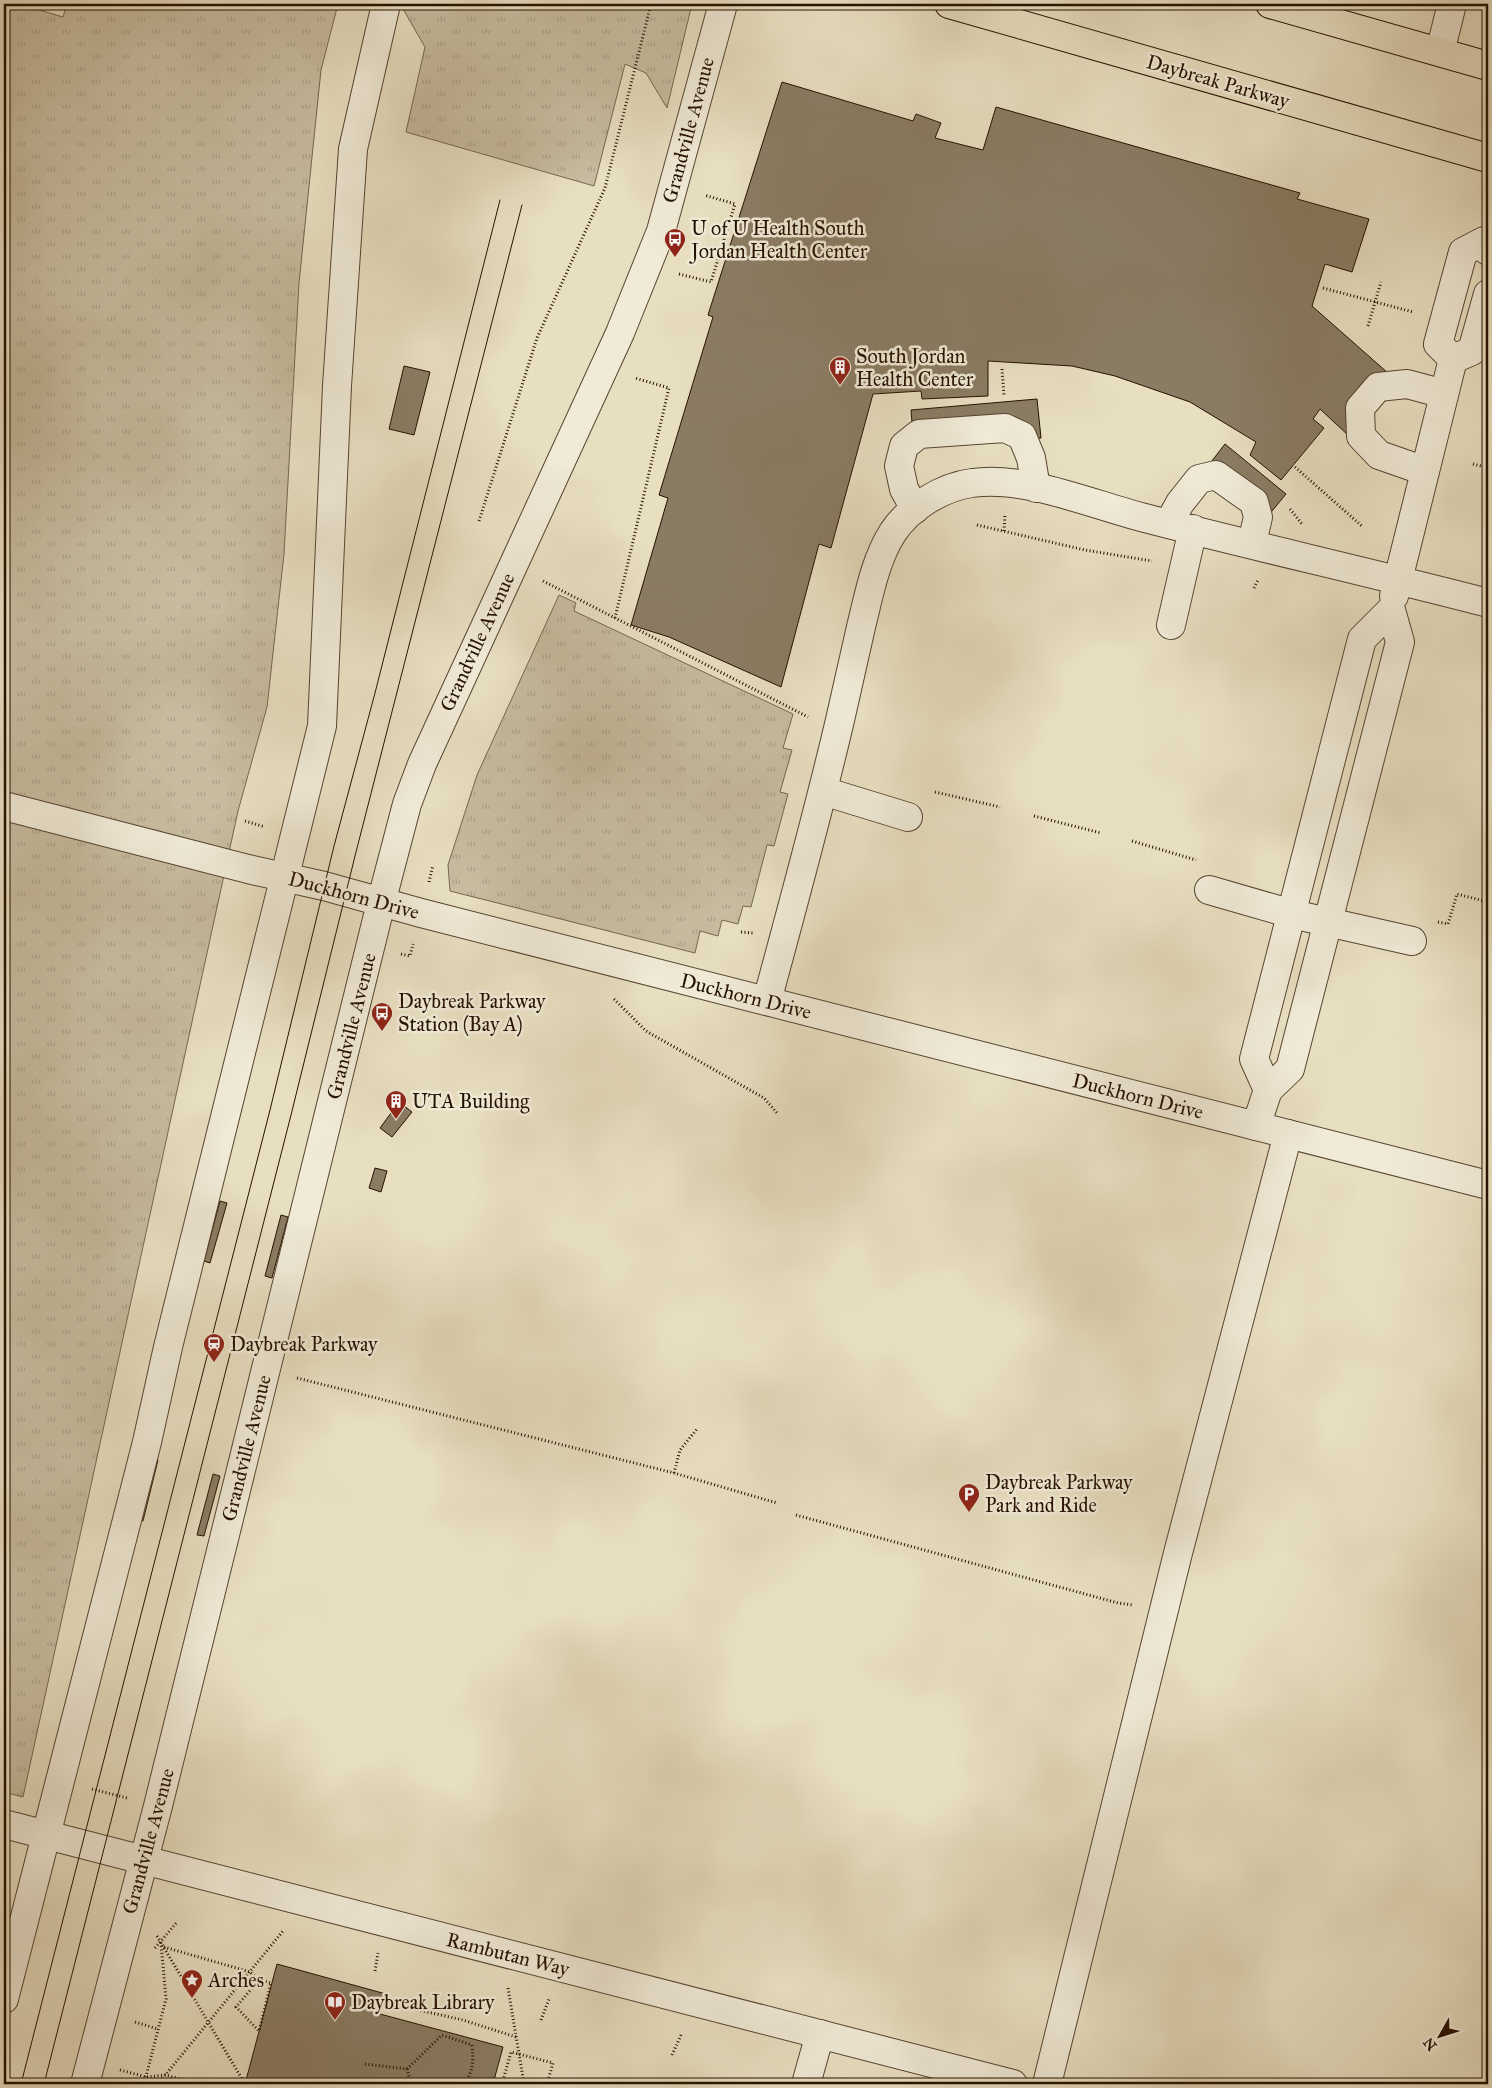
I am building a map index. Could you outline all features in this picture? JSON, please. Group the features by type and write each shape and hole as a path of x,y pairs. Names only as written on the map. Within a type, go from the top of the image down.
{"main road":[{"name":"Daybreak Parkway","path":"949,4 1488,158"},
{"path":"1270,4 1488,66"}],"street":[{"path":"4,1998 147,1442 168,1347 322,726 336,386 353,149 386,4"},
{"name":"Grandville Avenue","path":"86,2084 163,1786 381,902 407,804 422,764 620,333 657,240 678,172 724,4"},
{"path":"1440,52 1452,4"},
{"path":"1453,359 1438,344 1463,252 1487,239"},
{"path":"1453,359 1472,351 1488,294"},
{"path":"1256,1126 1268,1090 1290,1069 1400,642 1391,610 1453,359"},
{"path":"1425,471 1379,455 1361,436 1360,408 1378,387 1407,384 1444,394"},
{"path":"915,509 904,489 899,466 904,446 919,434 999,428 1005,428 1014,432 1022,436 1031,458 1036,488"},
{"path":"1172,625 1181,526 1180,503 1199,479 1216,475 1254,502 1258,518 1252,543"},
{"path":"767,1001 823,791 868,598 881,553 895,530 915,509 945,490 972,483 1004,482 1036,488 1488,603"},
{"path":"1268,1090 1254,1059 1362,639 1391,610"},
{"path":"823,791 908,817"},
{"name":"Duckhorn Drive","path":"4,806 248,869 285,876 1488,1185"},
{"path":"1209,890 1292,914 1412,941"},
{"path":"1047,2084 1180,1544 1288,1134"},
{"name":"Rambutan Way","path":"4,1824 1013,2084"},
{"path":"806,2084 820,2034"}],"path":[{"path":"479,521 537,338 604,188 651,4"},
{"path":"679,274 711,282 735,204 703,195"},
{"path":"1368,326 1381,282"},
{"path":"1323,288 1413,312"},
{"path":"1002,369 1004,398"},
{"path":"615,618 669,388 633,378"},
{"path":"1472,464 1488,468"},
{"path":"1295,467 1363,527"},
{"path":"1004,531 1005,513"},
{"path":"977,525 1085,550 1159,562"},
{"path":"544,581 810,718"},
{"path":"935,792 1000,807"},
{"path":"1034,816 1100,833"},
{"path":"245,821 269,828"},
{"path":"1132,841 1199,861"},
{"path":"429,885 433,865"},
{"path":"1434,921 1448,924 1457,894 1488,902"},
{"path":"741,932 756,934"},
{"path":"410,956 414,940"},
{"path":"614,999 646,1031 764,1098 777,1113"},
{"path":"289,1376 674,1474 777,1503"},
{"path":"674,1474 680,1450 697,1429"},
{"path":"796,1515 1099,1598 1135,1606"},
{"path":"158,2084 283,1931"},
{"path":"156,1934 245,2084"},
{"path":"144,2084 166,1999 161,1941"},
{"path":"164,1947 250,1972 259,1980 271,1983 259,2031 236,2007 259,1980"},
{"path":"375,1971 378,1953"},
{"path":"508,1988 524,2084"},
{"path":"542,2020 549,1999"},
{"path":"383,2002 463,2020 516,2037"},
{"path":"130,2020 158,2029"},
{"path":"672,2055 682,2033"},
{"path":"407,2069 442,2035 472,2045 473,2066 465,2084"},
{"path":"502,2084 511,2052 553,2063 547,2084"},
{"path":"364,2064 407,2069"},
{"path":"407,2069 411,2084"},
{"path":"118,2070 146,2077 165,2075 200,2084"}],"green space":[{"path":"4,4 19,4 63,17 67,4 338,4 321,70 299,283 284,554 267,707 238,811 23,1797 4,1792"},
{"path":"404,4 692,4 667,108 646,73 625,64 594,186 406,132 425,47 403,9"},
{"path":"559,595 576,603 574,611 793,714 783,748 792,750 780,792 788,794 774,846 767,845 751,907 743,906 738,924 722,920 718,936 700,931 695,953 450,891 448,865 477,775"}],"building":[{"name":"South Jordan Health Center","path":"782,82 913,121 916,114 941,123 935,138 983,150 996,107 1300,193 1297,199 1369,219 1352,272 1325,264 1312,306 1397,381 1349,436 1320,409 1313,419 1324,428 1281,480 1250,455 1256,442 1190,402 1115,376 1072,366 988,361 988,396 922,399 921,391 873,394 831,548 819,544 781,687 669,637 631,625 668,498 659,495 713,317 708,315"},
{"path":"404,366 430,372 414,435 389,429"},
{"path":"1037,399 1041,438 914,448 911,410"},
{"path":"1225,444 1286,494 1263,522 1201,475"},
{"name":"UTA Building","path":"399,1102 412,1112 392,1137 380,1128"},
{"path":"375,1168 387,1171 381,1192 369,1188"},
{"path":"220,1201 227,1203 210,1263 204,1261"},
{"path":"281,1215 288,1217 272,1278 265,1276"},
{"path":"151,1458 158,1460 143,1521 135,1519"},
{"path":"213,1474 220,1476 204,1536 197,1535"},
{"name":"Daybreak Library","path":"277,1964 386,1994 380,2014 503,2047 493,2084 245,2084"}],"tram line":[{"path":"21,2084 270,1110 334,846 375,693 500,200"},
{"path":"44,2084 522,205"}],"place":[{"name":"U of U Health South Jordan Health Center","path":"675,258"},
{"name":"South Jordan Health Center","path":"840,386"},
{"name":"Daybreak Parkway Station (Bay A)","path":"382,1032"},
{"name":"UTA Building","path":"396,1120"},
{"name":"Daybreak Parkway","path":"214,1363"},
{"name":"Daybreak Parkway Park and Ride","path":"969,1513"},
{"name":"Arches","path":"192,1999"},
{"name":"Daybreak Library","path":"335,2021"}]}
